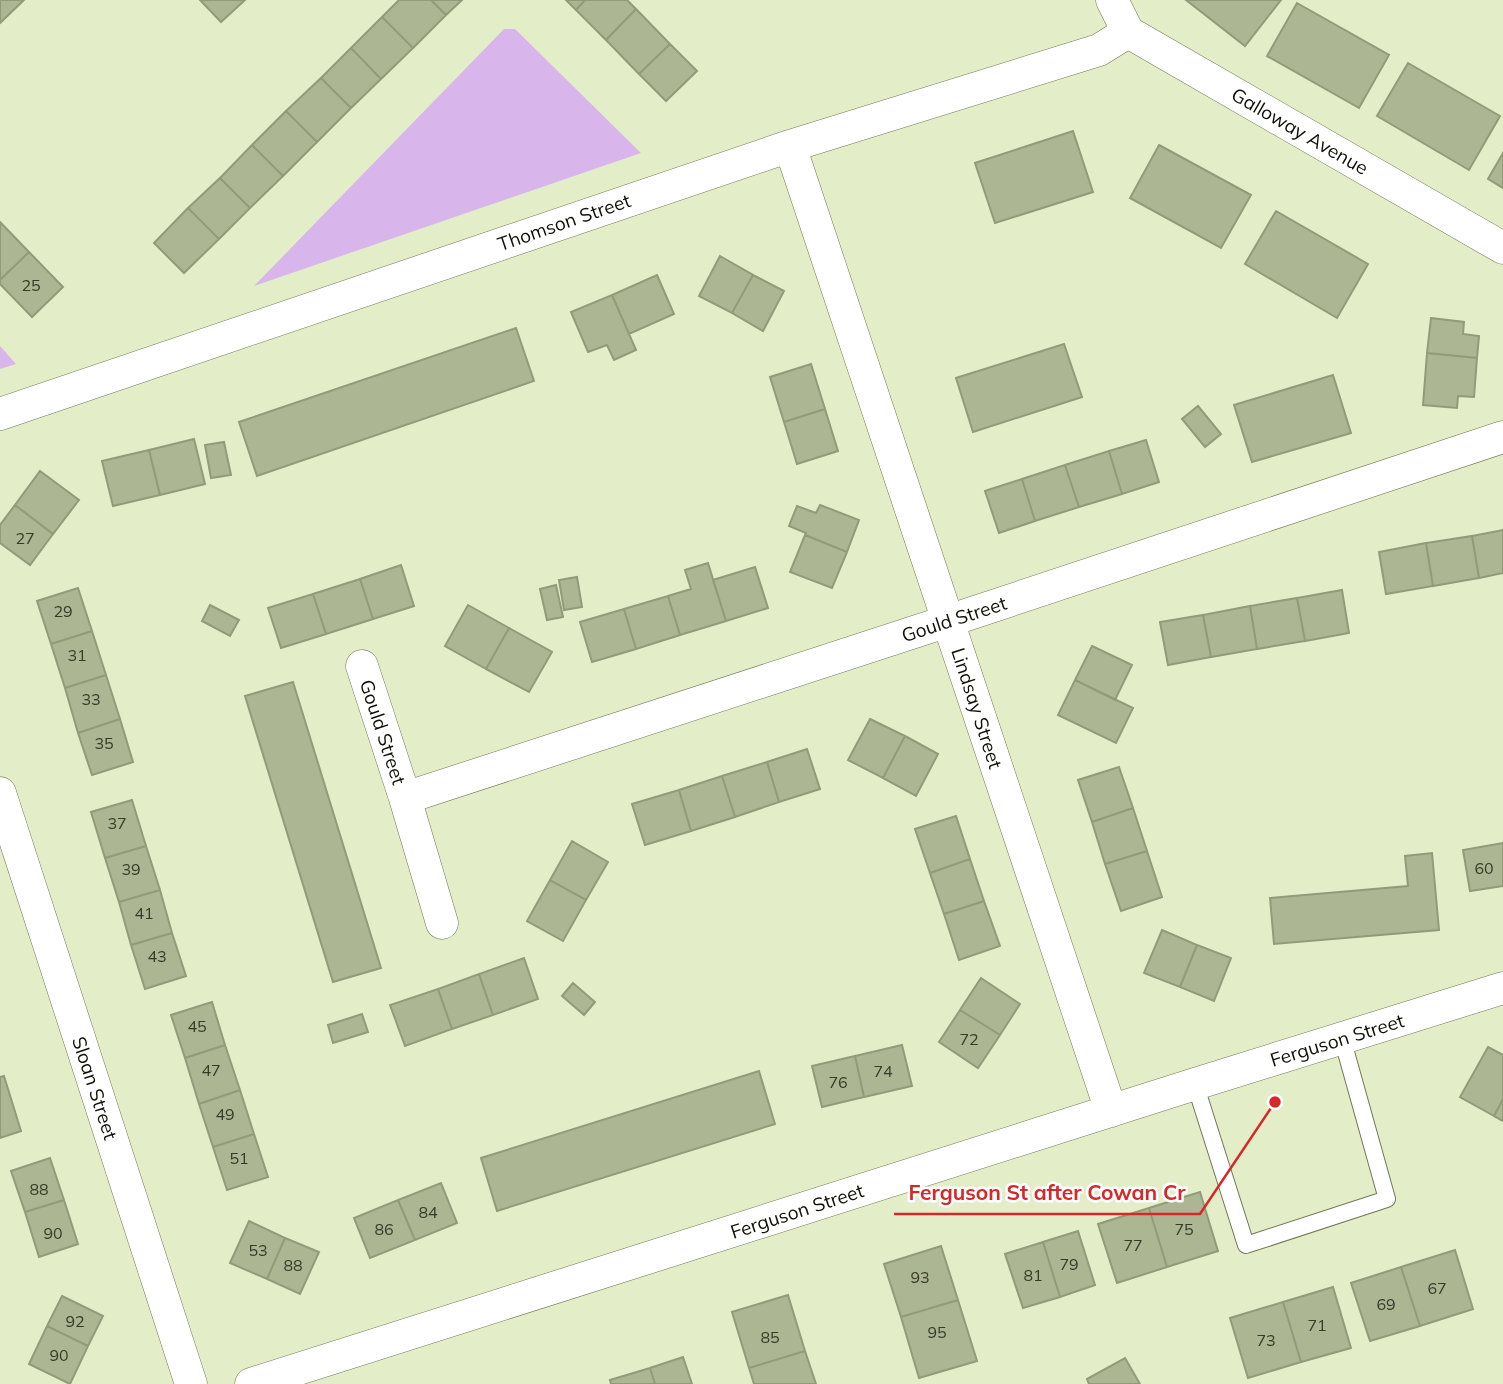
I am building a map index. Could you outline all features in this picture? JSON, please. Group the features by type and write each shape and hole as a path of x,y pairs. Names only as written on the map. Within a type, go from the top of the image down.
{"street":[{"path":"1112,0 1128,32"},
{"name":"Thomson Street","path":"0,414 790,146 1099,51 1128,32"},
{"name":"Galloway Avenue","path":"1128,32 1503,248"},
{"name":"Lindsay Street","path":"790,146 1111,1111"},
{"name":"Gould Street","path":"405,798 1503,437"},
{"name":"Gould Street","path":"362,666 442,923"},
{"name":"Sloan Street","path":"0,793 191,1384"},
{"name":"Ferguson Street","path":"251,1384 1503,988"}],"lane":[{"path":"1195,1084 1246,1245 1387,1199 1342,1038"}],"shaded area":[{"path":"504,29 515,29 641,153 254,286"},
{"path":"0,346 16,364 0,369"}],"building":[{"path":"0,0 24,0 0,23"},
{"path":"200,0 245,0 221,22"},
{"path":"399,0 431,0 446,15 413,48 382,17"},
{"path":"431,0 462,0 446,15"},
{"path":"566,0 585,0 576,10"},
{"path":"585,0 627,0 636,9 606,40 576,10"},
{"path":"1186,0 1281,0 1245,46"},
{"path":"1297,3 1389,55 1359,108 1267,56"},
{"path":"636,9 670,44 639,74 606,40"},
{"path":"382,17 413,48 381,79 351,48"},
{"path":"670,44 697,71 666,101 639,74"},
{"path":"351,48 381,79 351,108 321,78"},
{"path":"1408,63 1500,116 1469,170 1377,116"},
{"path":"321,78 351,108 317,142 286,111"},
{"path":"286,111 317,142 283,176 252,145"},
{"path":"1073,131 1093,192 995,223 975,163"},
{"path":"252,145 283,176 250,208 220,178"},
{"path":"1159,145 1251,195 1221,248 1130,198"},
{"path":"1503,153 1503,188 1488,179"},
{"path":"220,178 250,208 219,239 188,208"},
{"path":"188,208 219,239 184,273 154,243"},
{"path":"1276,211 1368,264 1337,318 1245,264"},
{"path":"0,222 29,252 0,280"},
{"path":"29,252 63,287 32,317 0,284 0,280"},
{"path":"720,256 753,275 732,313 699,296"},
{"path":"657,275 674,314 629,334 612,295"},
{"path":"753,275 784,291 763,331 732,313"},
{"path":"612,295 636,350 614,360 607,345 588,352 571,312"},
{"path":"1431,318 1464,322 1463,334 1479,336 1477,358 1427,353"},
{"path":"516,328 534,381 257,476 239,422"},
{"path":"1064,344 1082,397 973,432 956,378"},
{"path":"1427,353 1477,358 1474,397 1458,396 1457,408 1423,405"},
{"path":"811,364 825,409 784,422 770,377"},
{"path":"1333,375 1351,433 1252,462 1234,405"},
{"path":"1198,406 1221,434 1205,447 1182,419"},
{"path":"825,409 838,451 797,464 784,422"},
{"path":"194,439 205,484 160,495 149,450"},
{"path":"1146,440 1159,482 1122,494 1109,451"},
{"path":"224,442 231,475 211,478 205,445"},
{"path":"149,450 160,495 113,506 102,461"},
{"path":"1109,451 1122,494 1079,507 1065,465"},
{"path":"1065,465 1079,507 1035,521 1022,479"},
{"path":"40,471 79,500 53,534 15,505"},
{"path":"1022,479 1035,521 999,533 985,491"},
{"path":"15,505 53,534 30,565 0,543 0,525"},
{"path":"820,505 859,520 847,552 789,526 797,506 816,513"},
{"path":"1503,530 1503,573 1479,578 1472,536"},
{"path":"805,535 847,552 832,588 790,572"},
{"path":"1472,536 1479,578 1433,586 1426,543"},
{"path":"1426,543 1433,586 1386,594 1379,552"},
{"path":"708,563 726,621 680,635 668,596 691,589 685,570"},
{"path":"401,565 414,606 373,619 360,579"},
{"path":"755,567 768,608 726,621 713,580"},
{"path":"577,577 582,607 564,610 559,580"},
{"path":"360,579 373,619 326,634 313,594"},
{"path":"556,585 563,617 547,620 540,589"},
{"path":"78,588 92,631 51,644 37,601"},
{"path":"1342,590 1349,633 1305,641 1297,598"},
{"path":"313,594 326,634 281,648 268,608"},
{"path":"668,596 680,635 636,649 624,609"},
{"path":"1297,598 1305,641 1257,649 1250,606"},
{"path":"210,605 239,620 230,636 202,621"},
{"path":"468,605 509,628 486,669 445,646"},
{"path":"1250,606 1257,649 1211,657 1203,615"},
{"path":"624,609 636,649 592,662 580,622"},
{"path":"1203,615 1211,657 1168,665 1160,622"},
{"path":"509,628 552,652 529,692 486,669"},
{"path":"92,631 106,675 65,688 51,644"},
{"path":"1092,646 1132,665 1115,700 1075,680"},
{"path":"106,675 120,719 78,733 65,688"},
{"path":"1075,680 1133,708 1116,743 1058,715"},
{"path":"293,682 381,968 333,982 245,696"},
{"path":"120,719 133,762 92,775 78,733"},
{"path":"870,719 905,736 883,778 848,760"},
{"path":"905,736 938,754 916,796 883,778"},
{"path":"807,749 820,789 779,802 767,762"},
{"path":"767,762 779,802 735,817 722,776"},
{"path":"1119,767 1133,808 1092,822 1078,780"},
{"path":"722,776 735,817 691,831 679,790"},
{"path":"679,790 691,831 645,845 632,804"},
{"path":"132,800 146,846 105,858 91,812"},
{"path":"1133,808 1147,851 1105,864 1092,822"},
{"path":"956,816 970,859 930,873 915,829"},
{"path":"572,841 608,862 586,900 550,880"},
{"path":"1503,843 1503,886 1470,891 1463,850"},
{"path":"146,846 160,890 119,902 105,858"},
{"path":"1147,851 1162,897 1121,911 1105,864"},
{"path":"1432,853 1439,930 1274,944 1270,898 1408,886 1405,856"},
{"path":"970,859 984,901 944,914 930,873"},
{"path":"550,880 586,900 563,941 527,921"},
{"path":"160,890 172,933 131,945 119,902"},
{"path":"984,901 1000,946 959,960 944,914"},
{"path":"1162,930 1197,945 1180,987 1144,973"},
{"path":"172,933 186,976 145,989 131,945"},
{"path":"1197,945 1231,958 1214,1001 1180,987"},
{"path":"524,958 538,999 493,1015 479,974"},
{"path":"479,974 493,1015 452,1029 438,989"},
{"path":"981,978 1020,1004 1000,1035 960,1010"},
{"path":"573,983 595,1002 584,1015 562,996"},
{"path":"438,989 452,1029 405,1046 390,1005"},
{"path":"212,1002 225,1045 185,1058 171,1015"},
{"path":"960,1010 1000,1035 978,1068 939,1042"},
{"path":"362,1014 368,1032 333,1043 328,1025"},
{"path":"225,1045 240,1090 199,1104 185,1058"},
{"path":"902,1045 912,1086 864,1097 855,1056"},
{"path":"1488,1047 1503,1055 1503,1099 1494,1116 1460,1097"},
{"path":"855,1056 864,1097 822,1107 812,1066"},
{"path":"759,1071 775,1124 497,1211 481,1158"},
{"path":"4,1076 21,1131 0,1138 0,1077"},
{"path":"240,1090 254,1134 213,1147 199,1104"},
{"path":"1503,1099 1503,1121 1494,1116"},
{"path":"254,1134 268,1177 227,1190 213,1147"},
{"path":"50,1158 64,1200 25,1212 11,1171"},
{"path":"441,1183 457,1223 415,1240 398,1200"},
{"path":"1200,1192 1218,1251 1167,1267 1149,1208"},
{"path":"64,1200 78,1244 39,1257 25,1212"},
{"path":"398,1200 415,1240 370,1258 354,1218"},
{"path":"1149,1208 1167,1267 1117,1283 1098,1224"},
{"path":"249,1221 285,1238 267,1279 230,1263"},
{"path":"1078,1231 1095,1285 1060,1297 1043,1242"},
{"path":"285,1238 319,1252 300,1294 267,1279"},
{"path":"1043,1242 1060,1297 1023,1308 1005,1254"},
{"path":"941,1246 958,1300 901,1317 884,1264"},
{"path":"1455,1250 1473,1309 1420,1326 1401,1267"},
{"path":"1401,1267 1420,1326 1370,1341 1351,1283"},
{"path":"1333,1287 1351,1348 1301,1362 1283,1302"},
{"path":"788,1295 805,1351 749,1368 732,1312"},
{"path":"62,1296 103,1316 88,1346 47,1326"},
{"path":"958,1300 977,1361 919,1378 901,1317"},
{"path":"1283,1302 1301,1362 1248,1378 1230,1318"},
{"path":"47,1326 88,1346 70,1384 29,1364"},
{"path":"805,1351 816,1384 754,1384 749,1368"},
{"path":"683,1357 692,1384 655,1384 650,1368"},
{"path":"1125,1358 1140,1384 1089,1384 1087,1379"},
{"path":"650,1368 655,1384 611,1384 610,1380"}],"place":[{"name":"Ferguson St after Cowan Cr","path":"1275,1102"}]}
